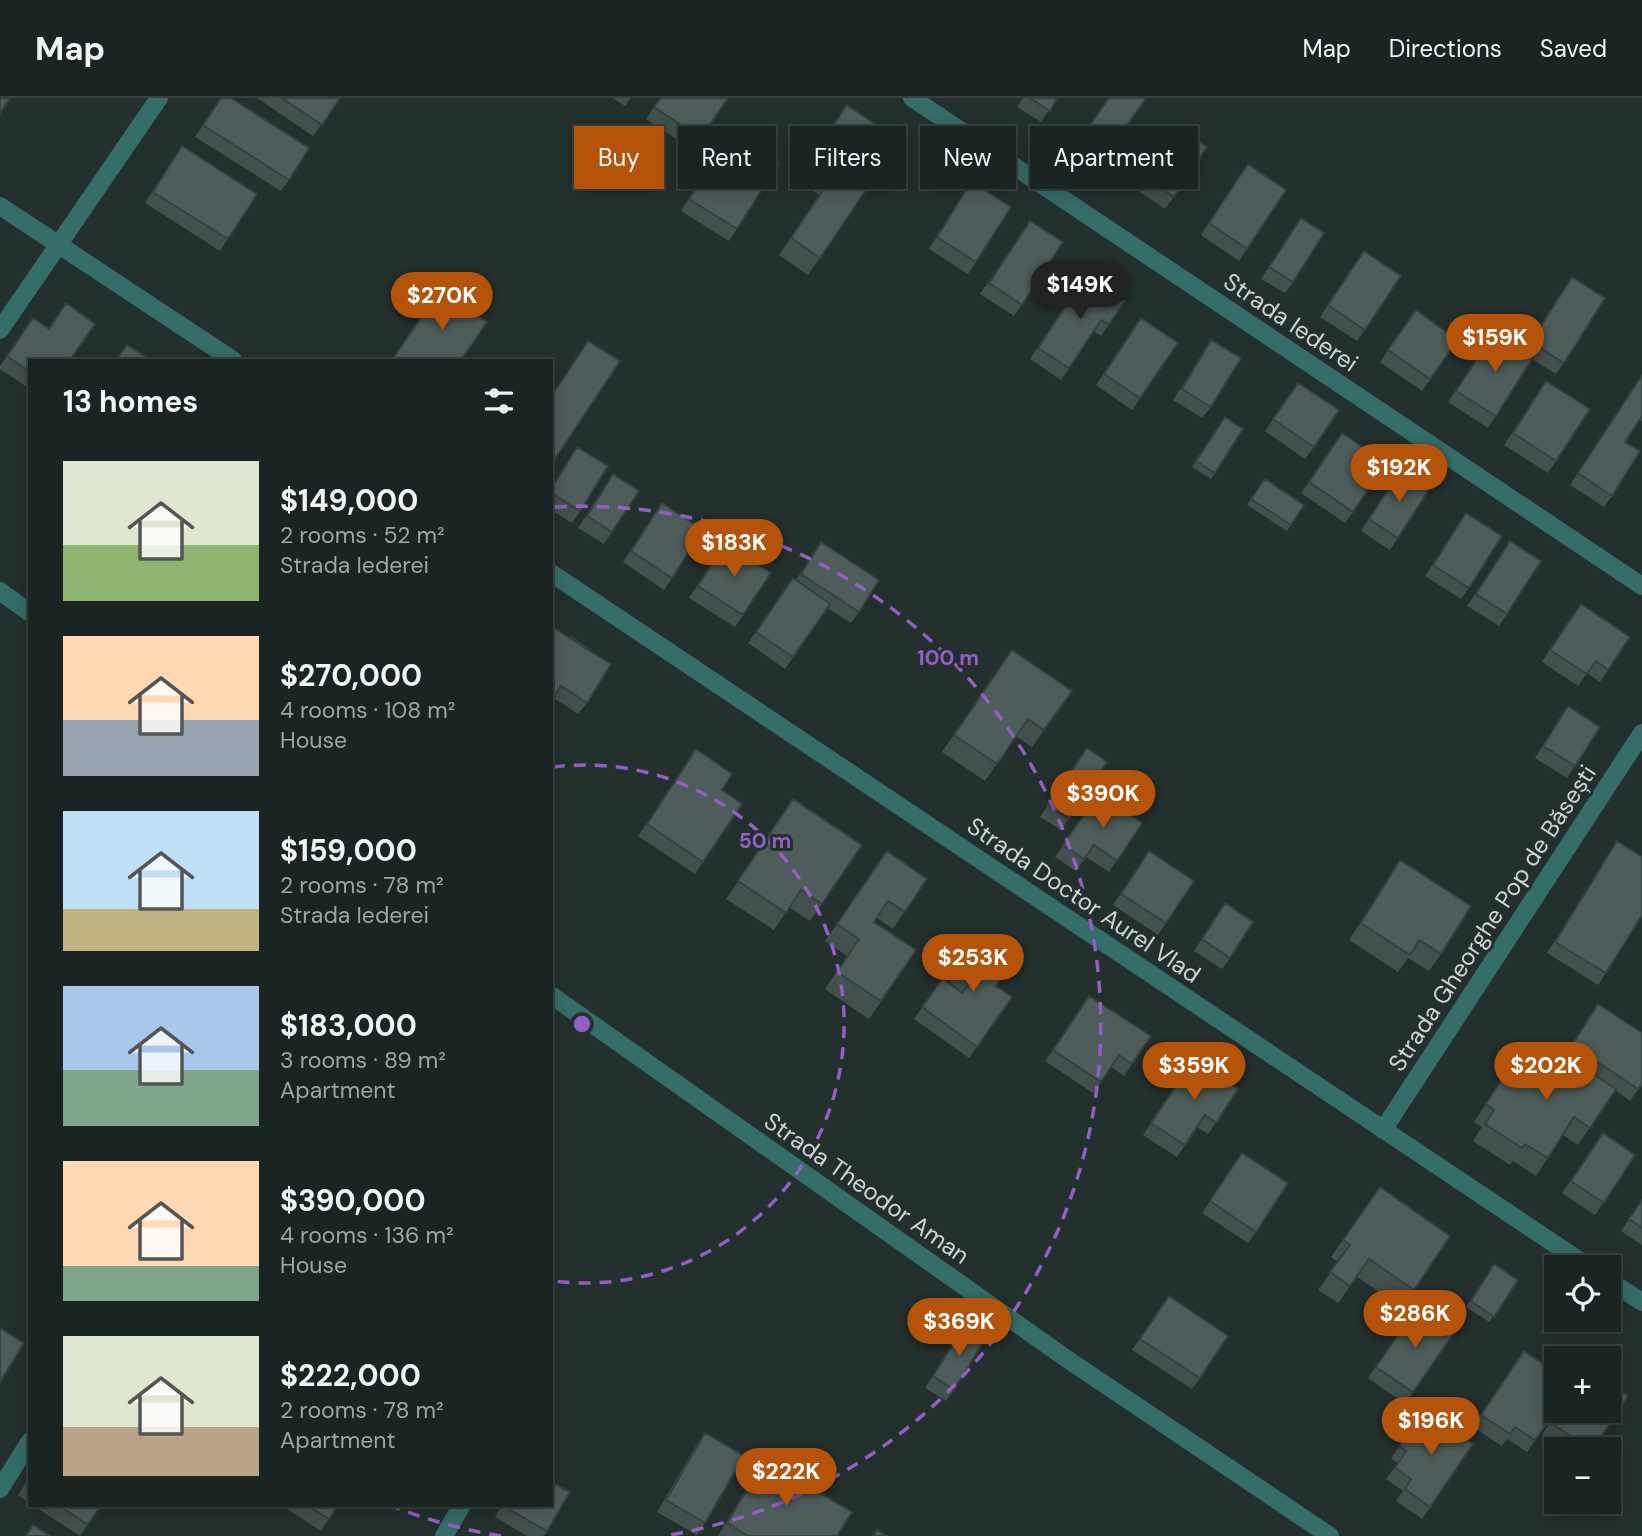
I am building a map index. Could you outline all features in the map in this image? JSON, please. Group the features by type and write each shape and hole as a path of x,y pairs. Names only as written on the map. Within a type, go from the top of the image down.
{"street":[{"path":"0,330 159,98"},
{"name":"Strada Iederei","path":"912,98 1642,586"},
{"path":"0,206 232,359"},
{"name":"Strada Doctor Aurel Vlad","path":"553,574 1571,1255"},
{"path":"0,591 28,612"},
{"name":"Strada Gheorghe Pop de Băsești","path":"1383,1130 1642,733"},
{"name":"Strada Theodor Aman","path":"553,996 1067,1359 1331,1536"},
{"path":"1621,1288 1642,1302"},
{"path":"0,1489 28,1444"},
{"path":"444,1536 462,1507"}],"building":[{"path":"0,98 10,98 0,113"},
{"path":"221,98 231,98 309,148 289,180 203,125"},
{"path":"282,98 340,98 322,125"},
{"path":"661,98 728,98 709,126 683,126 654,107"},
{"path":"1030,98 1057,98 1050,111"},
{"path":"1109,98 1146,98 1126,126 1089,126"},
{"path":"847,105 875,124 874,126 833,126"},
{"path":"1198,141 1207,147 1198,161"},
{"path":"182,146 257,194 228,239 153,192"},
{"path":"1248,164 1286,190 1247,249 1209,223"},
{"path":"695,189 762,189 737,229 689,199"},
{"path":"824,189 867,189 820,258 791,238"},
{"path":"967,189 982,189 1011,207 976,262 937,237"},
{"path":"1162,189 1179,189 1174,197"},
{"path":"1301,218 1324,233 1293,282 1269,267"},
{"path":"1030,221 1063,242 1022,305 989,283"},
{"path":"1364,251 1401,276 1365,330 1328,305"},
{"path":"1086,275 1125,301 1109,324 1101,320 1069,368 1038,348"},
{"path":"1572,277 1605,298 1564,363 1531,342"},
{"path":"440,290 487,322 462,359 393,359"},
{"path":"66,303 95,324 71,359 28,359 28,371 7,356 33,318 49,329"},
{"path":"1416,310 1458,340 1430,379 1388,350"},
{"path":"1141,318 1178,343 1140,398 1104,374"},
{"path":"1495,331 1534,356 1496,416 1456,391"},
{"path":"1211,340 1241,358 1211,407 1182,389"},
{"path":"588,341 620,361 553,462 553,394"},
{"path":"127,345 149,359 117,359"},
{"path":"1642,375 1642,416 1625,442 1640,451 1612,496 1578,473"},
{"path":"1546,381 1590,409 1556,461 1513,433"},
{"path":"1298,383 1339,410 1314,447 1273,419"},
{"path":"1225,417 1243,429 1215,473 1196,461"},
{"path":"1342,433 1386,463 1353,512 1309,482"},
{"path":"577,447 608,466 580,511 553,494 553,486"},
{"path":"1401,470 1430,488 1398,538 1369,519"},
{"path":"613,474 639,491 612,532 587,516"},
{"path":"1265,479 1304,505 1291,525 1251,499"},
{"path":"662,503 703,530 672,578 631,551"},
{"path":"1466,513 1502,536 1469,588 1433,565"},
{"path":"1510,541 1541,561 1507,614 1476,594"},
{"path":"821,542 879,580 859,612 801,574"},
{"path":"725,543 771,573 743,615 698,586"},
{"path":"793,578 830,604 793,657 756,632"},
{"path":"1581,604 1630,637 1608,670 1596,661 1587,674 1550,650"},
{"path":"553,627 611,664 587,703 561,686 553,699"},
{"path":"1012,650 1072,691 1044,730 1028,719 997,764 954,735"},
{"path":"1568,706 1600,727 1575,766 1543,746"},
{"path":"1087,748 1107,762 1069,819 1048,805"},
{"path":"696,749 732,774 722,790 742,804 703,862 647,824"},
{"path":"1099,793 1142,823 1117,861 1094,845 1084,859 1063,845"},
{"path":"793,799 862,845 822,904 801,890 786,913 738,881"},
{"path":"1617,841 1642,857 1642,915 1606,973 1555,942"},
{"path":"887,851 927,879 905,912 888,901 874,922 916,950 881,1001 837,972 859,939 837,924"},
{"path":"1149,851 1194,881 1166,923 1121,894"},
{"path":"1400,860 1471,906 1441,954 1419,940 1410,955 1361,923"},
{"path":"1225,903 1253,922 1230,958 1202,939"},
{"path":"981,937 1014,961 996,986 1012,997 977,1047 922,1007 943,978 962,993 971,981 957,971"},
{"path":"1089,996 1151,1036 1132,1064 1119,1055 1101,1082 1053,1050"},
{"path":"1598,1004 1642,1033 1642,1084 1638,1089 1572,1045"},
{"path":"1541,1049 1569,1067 1573,1061 1616,1089 1590,1128 1574,1117 1548,1158 1525,1144 1522,1148 1485,1124 1494,1110 1486,1104 1505,1074 1512,1078 1521,1064 1528,1068"},
{"path":"1194,1059 1238,1089 1216,1123 1205,1115 1185,1145 1151,1123"},
{"path":"1603,1133 1635,1155 1604,1203 1571,1181"},
{"path":"1242,1153 1288,1183 1256,1232 1210,1201"},
{"path":"1380,1187 1450,1236 1414,1290 1369,1259 1350,1286 1330,1272 1350,1245 1343,1240"},
{"path":"1642,1200 1642,1228 1629,1219"},
{"path":"1494,1264 1518,1280 1494,1317 1471,1301"},
{"path":"1169,1296 1228,1336 1200,1378 1140,1339"},
{"path":"1417,1307 1454,1333 1413,1392 1376,1367"},
{"path":"964,1326 985,1339 954,1390 933,1376"},
{"path":"0,1328 24,1343 0,1382"},
{"path":"1524,1351 1544,1364 1544,1423 1547,1423 1535,1440 1515,1427 1510,1434 1481,1415"},
{"path":"1621,1391 1628,1396 1621,1407"},
{"path":"1424,1411 1473,1444 1430,1507 1405,1489 1411,1479 1395,1468 1406,1451 1399,1446"},
{"path":"1551,1423 1610,1423 1601,1437 1572,1437"},
{"path":"705,1433 744,1456 705,1523 666,1500"},
{"path":"765,1460 852,1512 837,1536 748,1536 727,1523"},
{"path":"553,1483 570,1492 547,1531 505,1507 553,1507"},
{"path":"61,1507 100,1507 88,1525"},
{"path":"310,1507 337,1507 329,1519"},
{"path":"33,1525 50,1536 26,1536"},
{"path":"877,1530 887,1536 873,1536"}]}
